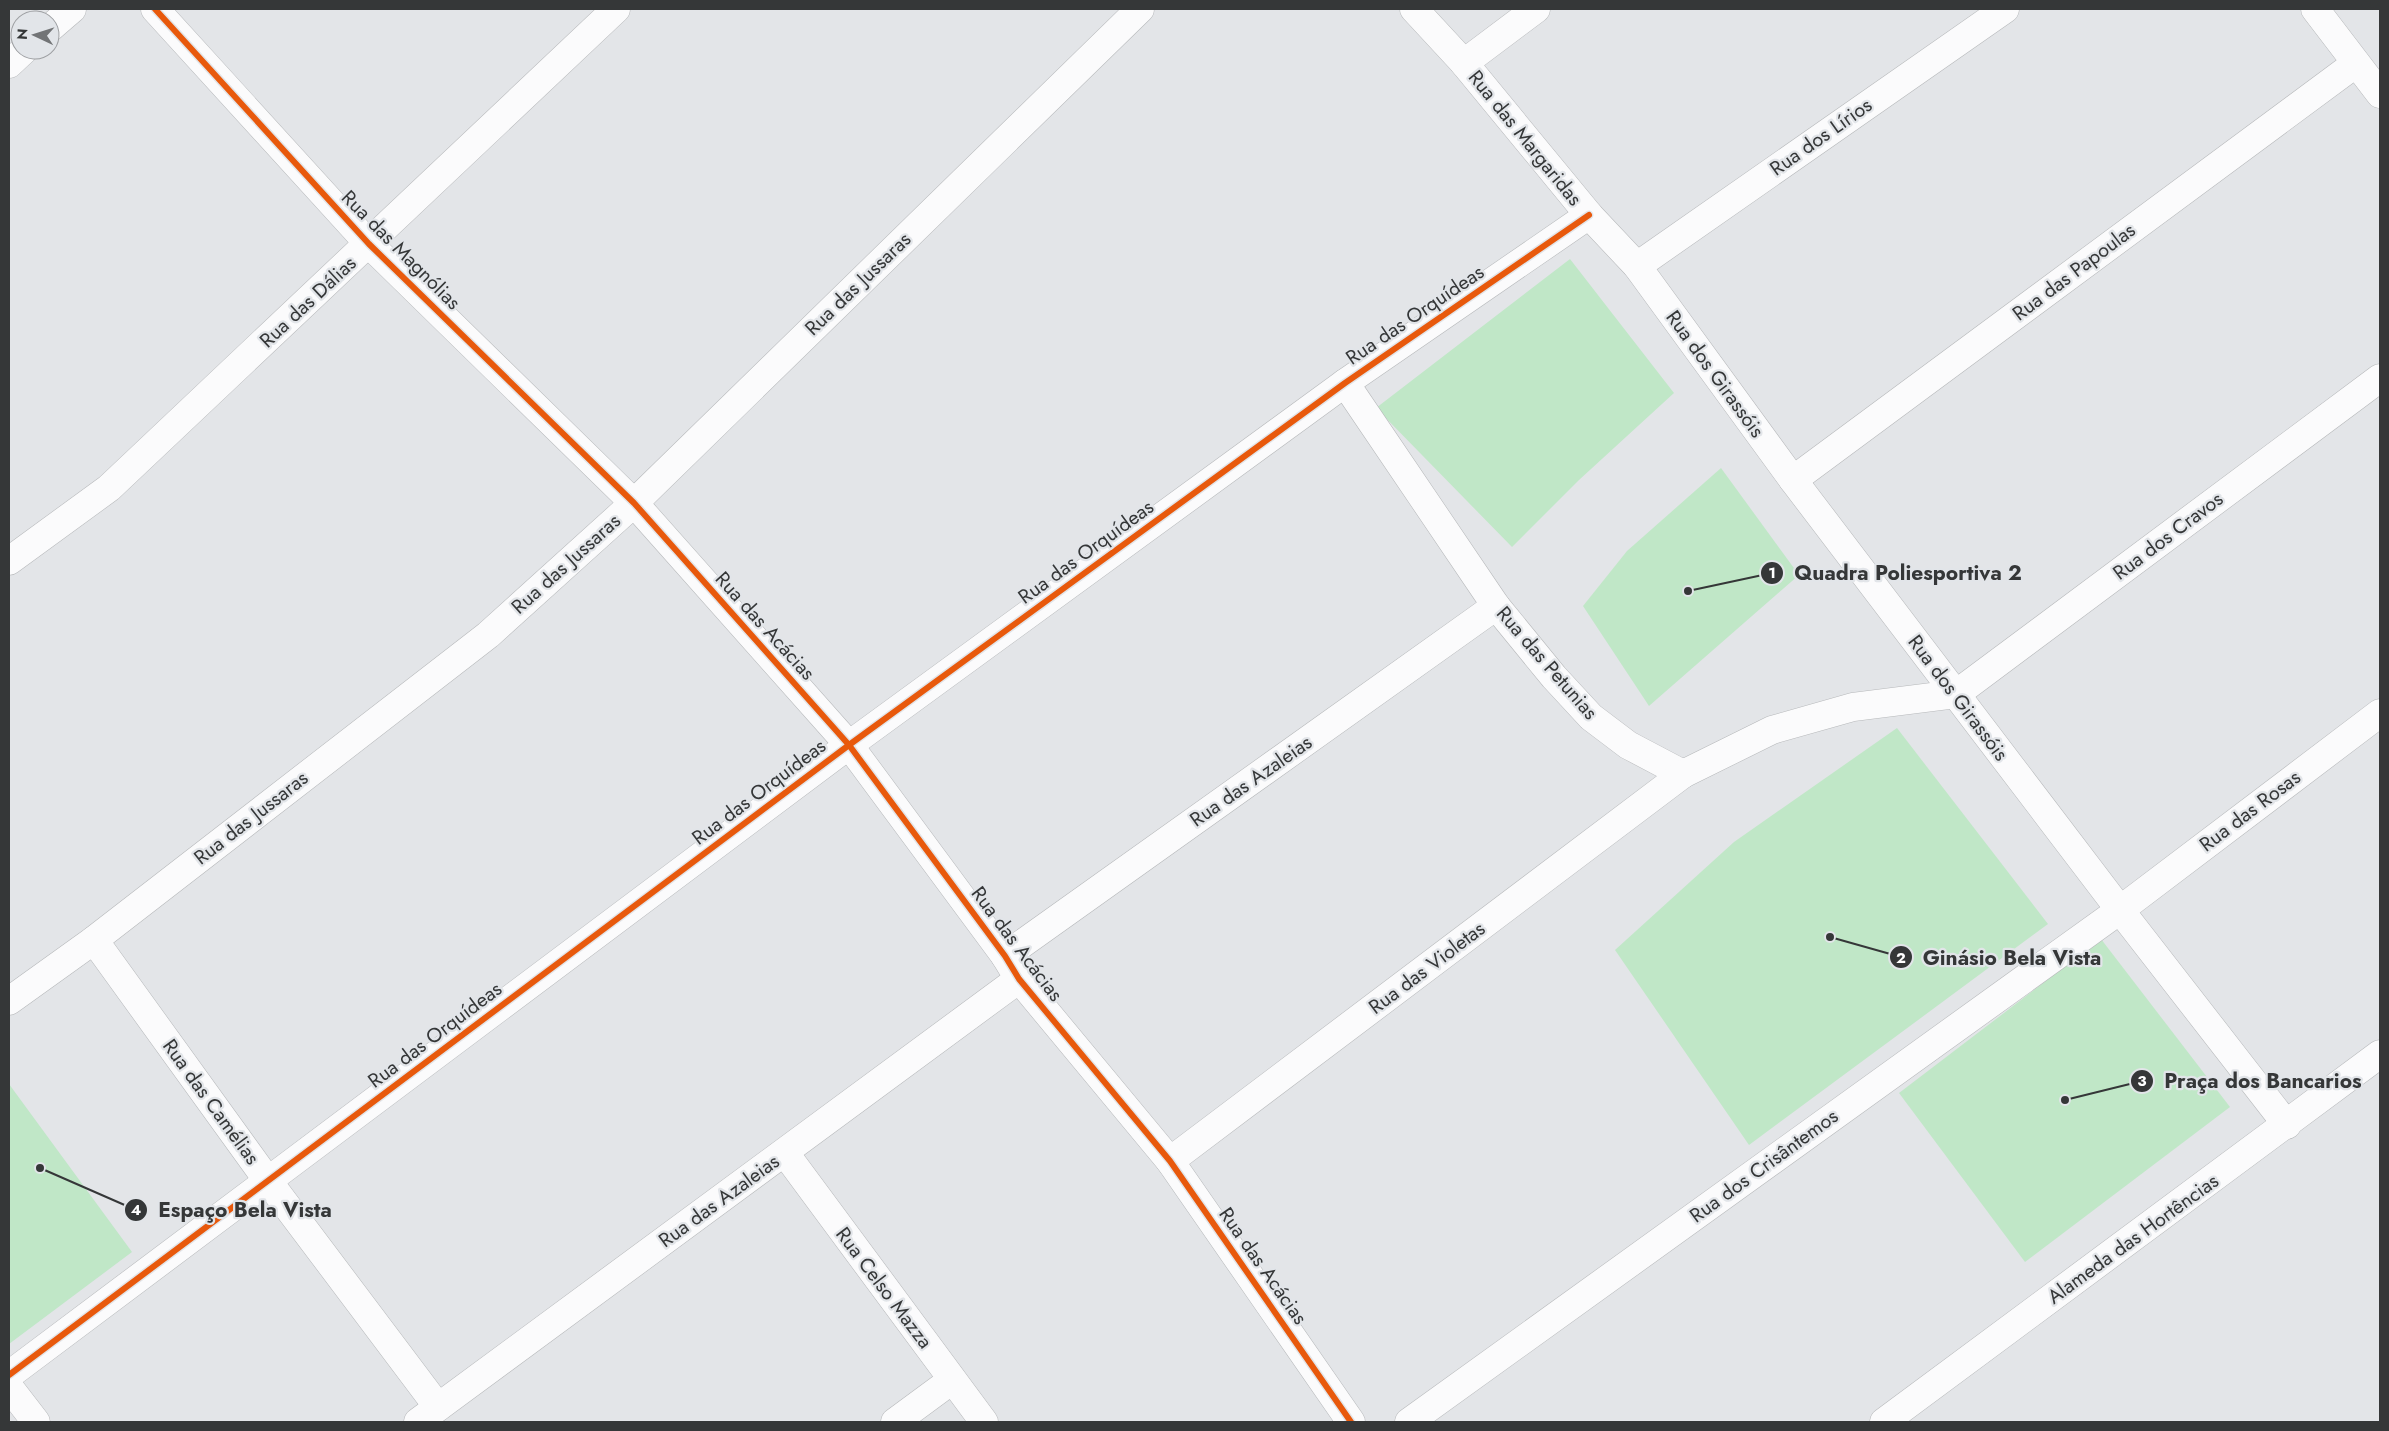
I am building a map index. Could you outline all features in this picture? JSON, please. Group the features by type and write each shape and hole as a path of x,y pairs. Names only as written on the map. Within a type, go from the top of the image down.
{"street":[{"path":"60,19 72,9"},
{"name":"Rua das Magnólias","path":"155,9 369,244 634,503"},
{"name":"Rua das Dálias","path":"9,561 109,488 616,9"},
{"name":"Rua das Jussaras","path":"9,1001 94,940 488,635 634,503 1140,9"},
{"name":"Rua das Margaridas","path":"1414,9 1464,63 1589,215 1636,266"},
{"path":"1464,63 1536,9"},
{"name":"Rua dos Lírios","path":"1636,266 2005,9"},
{"path":"2315,9 2355,64 2380,94"},
{"name":"Rua das Papoulas","path":"1793,480 2355,64"},
{"name":"Rua das Orquídeas","path":"9,1375 849,745 1345,382 1589,215"},
{"name":"Rua dos Girassóis","path":"1636,266 1793,480 2120,910 2287,1125"},
{"name":"Rua dos Cravos","path":"1956,694 2380,378"},
{"name":"Rua das Petunias","path":"1345,382 1496,606 1554,677 1591,717 1628,745 1683,774"},
{"name":"Rua das Acácias","path":"634,503 849,745 1020,979 1170,1161 1352,1422"},
{"name":"Rua das Azaleias","path":"1005,956 1496,606"},
{"path":"1683,774 1772,730 1853,707 1956,694"},
{"name":"Rua das Rosas","path":"2120,910 2380,713"},
{"name":"Rua das Violetas","path":"1170,1161 1683,774"},
{"name":"Rua dos Crisântemos","path":"1409,1422 2120,910"},
{"name":"Rua das Camélias","path":"94,940 268,1181 428,1415"},
{"name":"Rua das Azaleias","path":"428,1415 1020,979"},
{"name":"Alameda das Hortências","path":"1884,1422 2287,1125 2380,1054"},
{"name":"Rua Celso Mazza","path":"785,1153 984,1422"},
{"path":"895,1422 952,1380"},
{"path":"9,1387 36,1422"}],"green space":[{"path":"1570,259 1674,393 1579,480 1512,547 1376,408"},
{"path":"1721,468 1799,575 1649,706 1583,606 1627,551"},
{"path":"1897,728 2048,924 1749,1145 1615,950 1734,842"},
{"path":"2101,939 2230,1107 2025,1262 1899,1093"},
{"path":"9,1084 132,1252 9,1344"}],"cycle path":[{"path":"155,9 369,244 634,503 849,745 1005,956 1019,979 1170,1161 1351,1422"},
{"path":"9,1375 849,745 1345,383 1589,215"}],"place":[{"name":"Quadra Poliesportiva 2","path":"1688,591"},
{"name":"Ginásio Bela Vista","path":"1830,937"},
{"name":"Praça dos Bancarios","path":"2065,1100"},
{"name":"Espaço Bela Vista","path":"40,1168"}]}
